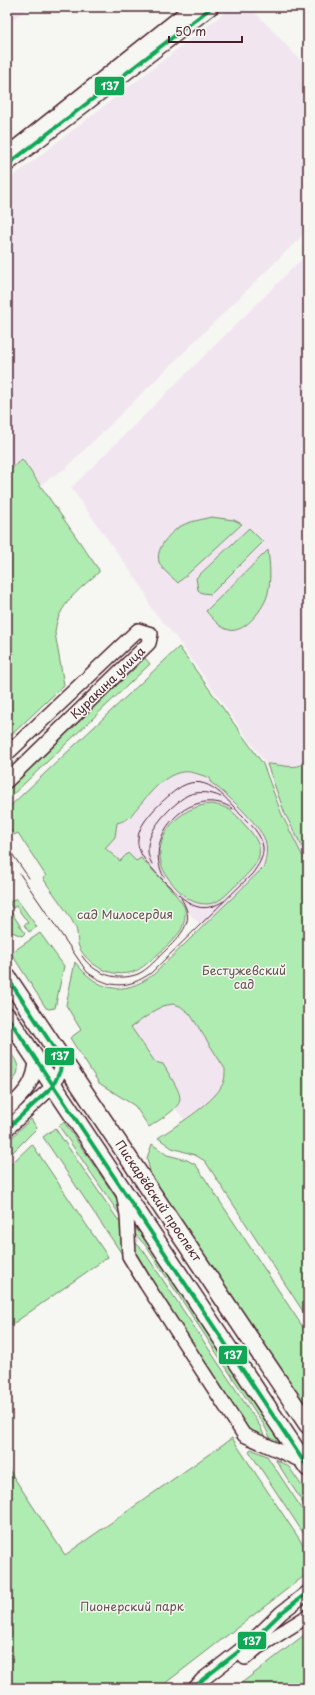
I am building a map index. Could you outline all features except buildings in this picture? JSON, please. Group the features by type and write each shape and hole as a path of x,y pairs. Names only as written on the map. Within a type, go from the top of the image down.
{"main road":[{"name":"Пискарёвский проспект","path":"7,977 308,1425"},
{"name":"Пискарёвский проспект","path":"7,1016 306,1465"}],"street":[{"path":"7,154 192,7"},
{"path":"7,165 212,7"},
{"name":"Куракина улица","path":"7,754 138,630 151,634 149,643 7,781"},
{"path":"7,1033 22,1039"},
{"path":"7,1110 30,1084 35,1073 36,1059"},
{"path":"7,1129 53,1086 59,1075 62,1060"},
{"path":"122,1189 127,1215 129,1256 244,1435 306,1465"},
{"path":"195,1688 202,1680 252,1641 281,1613 308,1592"},
{"path":"205,1688 257,1648 308,1616"}],"shaded area":[{"path":"7,7 29,7 7,24"},
{"path":"232,7 250,7 308,68 308,230 64,470 40,485 22,460 7,473 7,181"},
{"path":"308,253 308,867 296,845 292,829 284,814 266,764 177,639 151,608 144,590 71,488"},
{"path":"189,772 211,778 210,782 221,789 261,831 267,848 264,867 203,927 185,909 177,897 141,858 136,861 120,861 105,847 115,837 117,823 128,820 148,795 173,774"},
{"path":"173,1004 180,1006 190,1014 225,1070 225,1079 216,1094 210,1101 184,1119 176,1109 180,1102 179,1090 163,1064 155,1062 131,1027 162,1006"}],"green space":[{"path":"22,459 99,572 71,598 60,614 57,623 55,633 64,685 7,739 7,473"},
{"path":"211,517 234,520 242,524 178,583 160,565 158,557 161,546 172,532 184,524"},
{"path":"249,528 263,542 211,594 202,593 198,590 196,578"},
{"path":"268,550 270,582 266,599 259,612 248,624 241,628 229,630 222,627 206,611"},
{"name":"Бестужевский сад","path":"179,647 263,764 282,815 308,867 308,1319 205,1161 195,1155 172,1148 158,1138 201,1108 216,1094 224,1081 225,1069 190,1014 180,1006 173,1004 162,1006 131,1027 155,1062 163,1064 179,1095 180,1101 177,1106 149,1127 135,1106 99,1083 70,1038 81,1030 66,1005 75,962 93,979 102,985 111,988 131,986 142,982 153,975 264,867 266,847 262,834 241,809 210,782 210,778 190,772 174,774 167,778 148,795 129,817 117,823 115,837 105,848 120,861 128,853 136,861 141,858 178,898 185,909 181,930 167,946 136,971 120,974 100,968 90,961 83,953 78,944 76,928 43,878 46,876 18,833 14,835 7,825 7,809"},
{"path":"145,658 150,664 7,800 7,791"},
{"path":"308,752 308,858 285,814 267,764 289,766 301,765"},
{"name":"сад Милосердия","path":"212,804 227,808 237,816 253,834 258,843 259,851 255,865 227,894 214,903 201,904 186,897 168,878 161,862 161,847 163,837 175,820 192,809 202,805"},
{"path":"16,898 37,927 29,932 24,925 28,923 16,906 13,908 9,903"},
{"path":"7,906 25,933 22,936 7,930"},
{"path":"40,933 64,966 55,1008 49,1009 46,1008 11,953"},
{"path":"7,1048 18,1066 15,1078 8,1084"},
{"path":"31,1119 37,1128 7,1158 7,1142"},
{"path":"64,1122 117,1199 120,1205 122,1218 59,1126"},
{"path":"55,1128 123,1227 126,1260 43,1137"},
{"path":"32,1144 108,1257 7,1328 7,1168"},
{"path":"152,1144 167,1155 187,1160 196,1165 308,1335 308,1410 151,1176 147,1158"},
{"path":"134,1227 152,1245 269,1421 279,1443 272,1441 264,1425 146,1246 134,1233"},
{"path":"133,1240 143,1250 260,1426 265,1438 247,1430 135,1253"},
{"name":"Пионерский парк","path":"232,1438 308,1552 308,1573 159,1688 7,1688 7,1467 65,1555"},
{"path":"251,1449 267,1456 308,1518 308,1540 249,1451"},
{"path":"275,1459 289,1467 308,1495 308,1511"},
{"path":"308,1632 308,1688 235,1688"}],"tram line":[{"path":"20,874 87,972 103,982 119,985 135,982 143,978 151,973 252,874 262,858 263,847 258,833 220,793 213,788 196,782 186,784 176,790 152,812 139,832 138,846 143,857 152,869 175,892 190,903 199,907 207,907 214,906 224,901"},
{"path":"152,864 148,848 151,834 160,820 171,808 188,795 196,793 213,794 221,797"},
{"path":"164,877 158,861 159,845 165,830 175,817 188,808 202,802 218,802 233,809"},
{"path":"8,848 29,878"},
{"path":"82,956 99,972 114,977 130,976 142,972 172,944 184,929 187,921 187,912 181,898"}],"transit line":[{"name":"137","path":"7,165 212,7"},
{"name":"137","path":"7,977 62,1060 60,1071 53,1086 7,1129"},
{"name":"137","path":"7,1016 308,1468"},
{"name":"137","path":"195,1688 202,1680 252,1641 281,1613 308,1592"}]}
